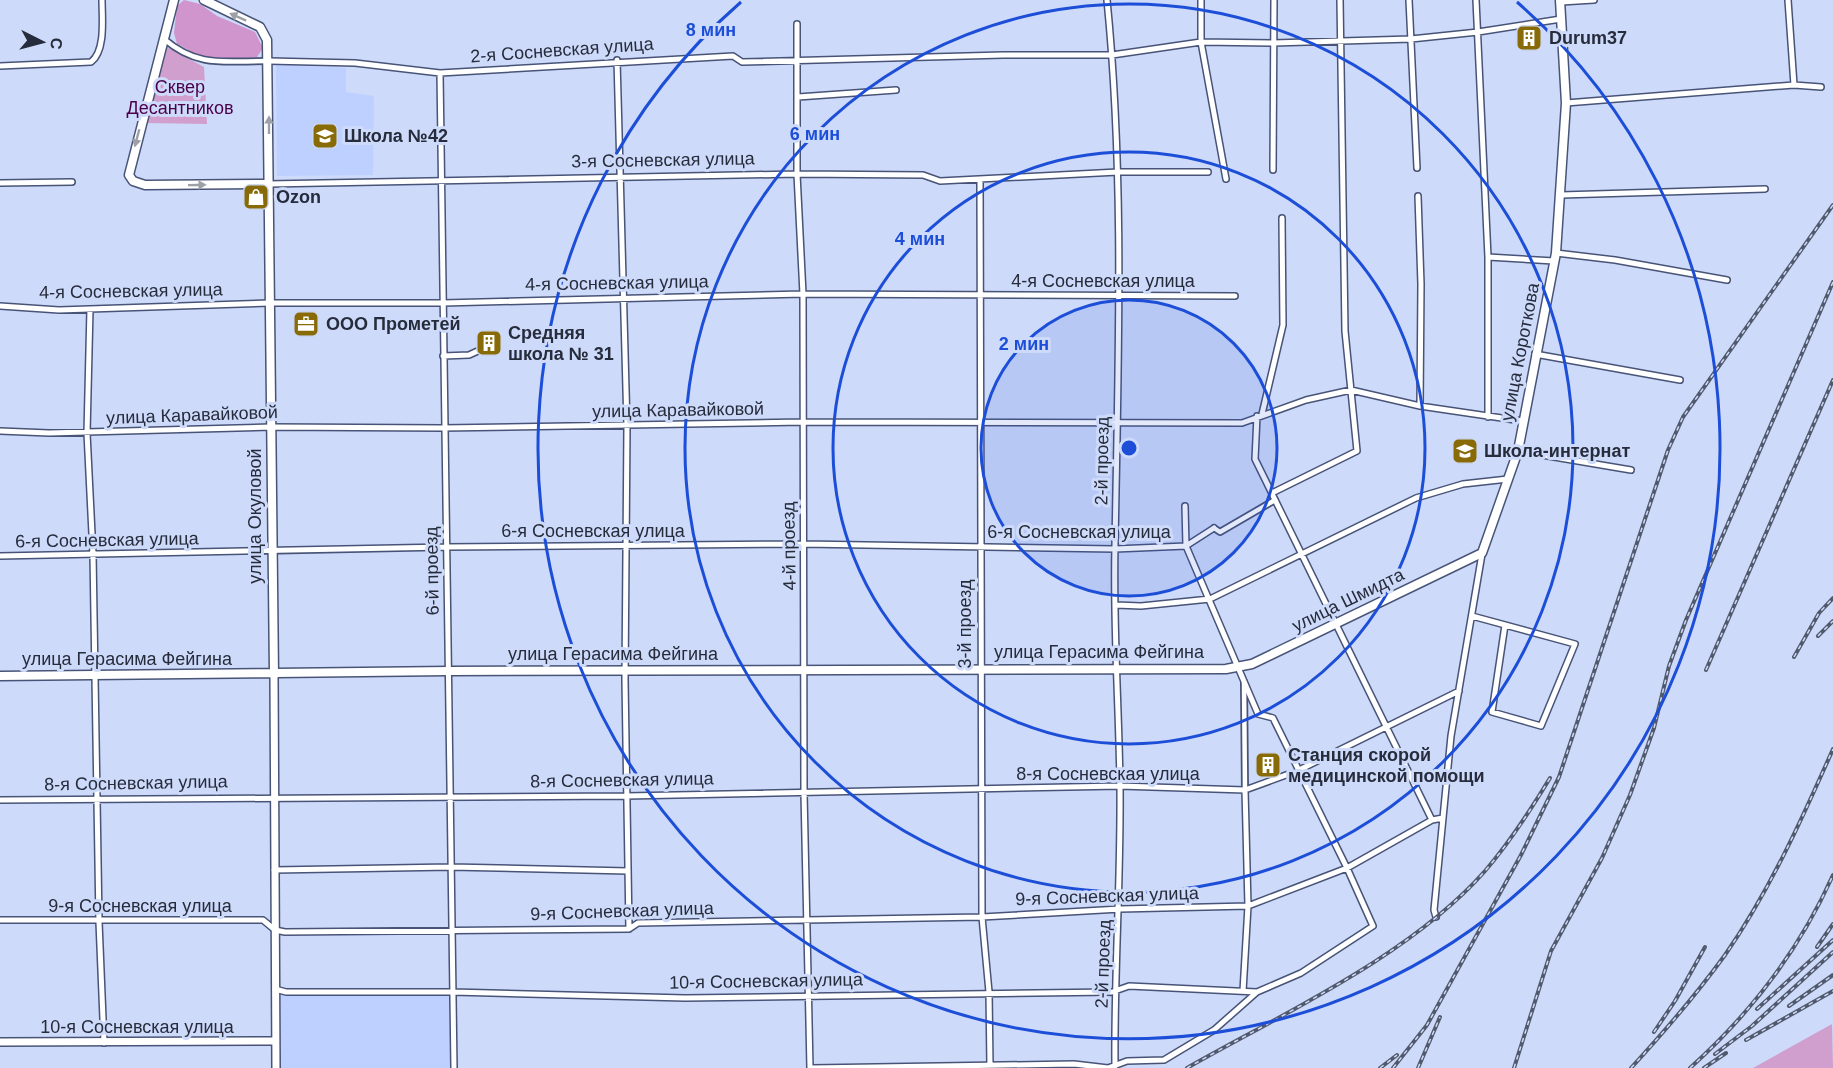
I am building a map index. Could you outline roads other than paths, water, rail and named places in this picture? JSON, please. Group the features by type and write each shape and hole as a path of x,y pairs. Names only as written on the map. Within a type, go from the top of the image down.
{"main road":[{"path":"163,38 174,0"},
{"name":"улица Окуловой","path":"204,0 260,27 267,40 274,675"},
{"name":"улица Короткова","path":"1482,553 1518,451 1555,257 1566,104 1560,1"},
{"name":"3-я Сосневская улица","path":"163,38 129,167 133,181 145,185 268,184"},
{"name":"улица Шмидта","path":"1226,669 1240,667 1338,624 1482,553"},
{"name":"улица Герасима Фейгина","path":"0,676 274,675 449,671 1226,669"}],"street":[{"path":"0,66 92,62 96,58 101,33 102,0"},
{"name":"2-й проезд","path":"1107,0 1118,172 1119,294 1115,549 1120,909 1115,1065"},
{"path":"1201,0 1201,42 1226,179"},
{"path":"1274,0 1274,170"},
{"path":"1272,493 1357,451 1345,331 1340,0"},
{"path":"1408,0 1417,168"},
{"path":"1476,0 1488,257 1488,417"},
{"path":"1560,1 1594,0"},
{"path":"1788,0 1794,85"},
{"name":"2-я Сосневская улица","path":"163,38 178,51 201,61 353,63 441,73 585,66 617,60 733,56 742,62 1003,55 1112,55 1201,42 1273,43 1411,39 1478,32 1561,19"},
{"name":"4-й проезд","path":"797,24 797,174 803,294 804,792 811,1068"},
{"path":"617,60 627,426 625,670 629,928"},
{"name":"6-й проезд","path":"441,73 443,428 449,671 454,1068"},
{"path":"1566,104 1794,85 1821,87"},
{"path":"798,97 896,90"},
{"name":"3-я Сосневская улица","path":"268,184 797,174 923,175 940,182 1118,172 1208,172"},
{"name":"3-й проезд","path":"980,180 978,296 982,423 979,547 982,917 988,992 990,1066"},
{"path":"0,183 72,182"},
{"path":"1561,195 1765,189"},
{"path":"1418,196 1421,284 1420,406"},
{"path":"1282,218 1283,325 1259,415 1255,459 1338,624 1432,820"},
{"path":"1488,257 1615,260 1727,280"},
{"name":"4-я Сосневская улица","path":"0,306 90,309 270,303 443,303 803,294 1235,296"},
{"path":"90,309 87,433 93,554 99,922 104,1043"},
{"path":"443,356 469,355 480,350"},
{"path":"1535,354 1680,380"},
{"path":"1351,390 1420,406 1522,421"},
{"name":"улица Каравайковой","path":"0,431 87,433 271,427 443,428 802,422 1242,423 1306,400 1351,390"},
{"path":"1518,451 1631,470"},
{"path":"1116,605 1141,606 1210,599 1416,498 1463,484 1508,479"},
{"path":"1186,546 1214,528 1220,531 1275,500"},
{"path":"811,1068 1074,1064 1108,1068 1115,1065 1164,1060 1214,1030 1257,992 1301,973 1373,926 1273,718 1258,714 1240,667 1186,546 1185,506"},
{"name":"6-я Сосневская улица","path":"0,556 446,547 804,544 1115,549 1186,546"},
{"name":"улица Короткова","path":"1436,917 1434,910 1443,818 1459,690 1482,553"},
{"path":"1472,616 1575,644 1541,726 1492,712 1505,625"},
{"name":"улица Окуловой","path":"274,675 276,1068"},
{"path":"1243,991 1248,906 1244,677"},
{"path":"1245,790 1297,771 1459,690"},
{"name":"8-я Сосневская улица","path":"0,800 275,796 626,796 1120,786 1245,790"},
{"name":"9-я Сосневская улица","path":"0,920 99,922 263,920 274,930 285,932 451,931 629,928 638,923 982,917 1120,909 1248,906 1347,868 1432,820 1443,818"},
{"path":"274,870 451,867 628,871"},
{"name":"10-я Сосневская улица","path":"274,989 315,993 453,992 685,998 988,992 1069,993 1118,990 1129,986 1257,992"},
{"name":"10-я Сосневская улица","path":"0,1042 275,1041"}],"railway":[{"path":"1393,1068 1427,1025 1521,855 1559,777 1668,450 1683,417 1833,205"},
{"path":"1514,1068 1551,951 1602,858 1630,795 1654,728 1669,666 1686,620 1833,282"},
{"path":"1706,670 1833,380"},
{"path":"1794,657 1819,613 1833,598"},
{"path":"1818,636 1833,621"},
{"path":"1631,1068 1691,999 1741,931 1784,855 1833,749"},
{"path":"1187,1068 1345,980 1384,956 1421,929 1455,901 1485,871 1503,849 1550,778"},
{"path":"1690,1068 1733,1025 1772,979 1805,929 1833,875"},
{"path":"1817,947 1833,924"},
{"path":"1757,1009 1833,940"},
{"path":"1654,1032 1675,1001 1705,947"},
{"path":"1715,1054 1752,1026 1833,952"},
{"path":"1789,1006 1833,975"},
{"path":"1746,1040 1833,991"},
{"path":"1418,1068 1440,1017"},
{"path":"1704,1068 1726,1053"},
{"path":"1380,1068 1397,1055"}],"place":[{"name":"Durum37","path":"1529,38"},
{"name":"Школа №42","path":"325,136"},
{"name":"Ozon","path":"256,197"},
{"name":"ООО Прометей","path":"306,324"},
{"name":"Средняя школа № 31","path":"489,343"},
{"name":"Школа-интернат","path":"1465,451"},
{"name":"Станция скорой медицинской помощи","path":"1268,765"}],"park label":[{"name":"Сквер Десантников","path":"180,97"}]}
